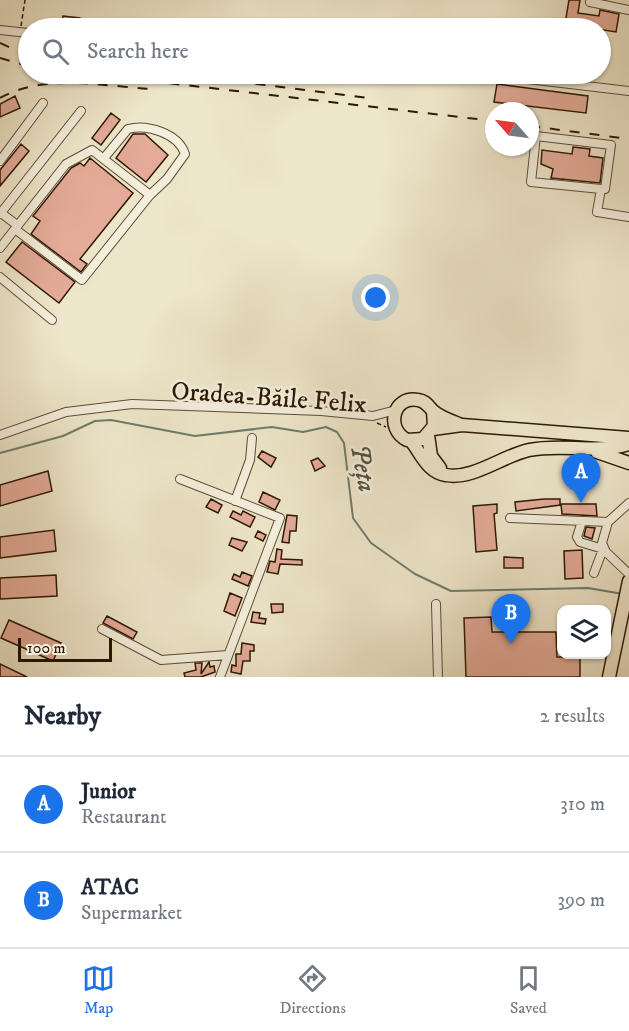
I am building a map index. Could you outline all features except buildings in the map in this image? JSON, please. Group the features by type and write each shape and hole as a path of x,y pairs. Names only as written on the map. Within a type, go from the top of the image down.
{"highway":[{"path":"462,425 433,411 423,401 416,399 404,402 396,410 393,429 411,441 430,467 441,474 458,475 531,450 608,448 629,444"},
{"path":"433,411 429,450 434,461 443,469 458,475"},
{"path":"411,441 431,432 462,425 629,438"},
{"path":"579,447 629,463"},
{"path":"609,677 629,580"},
{"path":"616,677 629,616"}],"street":[{"path":"590,2 629,10"},
{"path":"0,30 18,32"},
{"path":"569,84 629,91"},
{"path":"0,161 43,103"},
{"path":"81,111 3,203 1,214 82,280 150,195 167,179 185,154 176,142 156,129 133,128 128,129 105,158"},
{"path":"536,136 611,145 605,189 601,189 531,182 536,136"},
{"path":"0,248 69,161 92,150 150,195"},
{"path":"601,189 597,212 629,217"},
{"path":"0,277 52,320"},
{"path":"0,435 66,412 132,404 321,411 372,419 393,429"},
{"path":"372,419 396,410"},
{"path":"235,501 250,460 252,438"},
{"path":"180,479 280,518 220,677"},
{"path":"594,573 603,549 604,533 608,522 629,503"},
{"path":"510,518 608,522"},
{"path":"582,521 578,540 603,549 629,580"},
{"path":"436,604 438,677"},
{"path":"102,629 161,660 228,655"}],"path":[{"path":"24,18 25,0"},
{"name":"Oradea-Băile Felix","path":"372,419 393,429"}],"waterway":[{"name":"Peța","path":"0,453 63,436 95,421 111,420 195,436 272,427 303,432 326,427 337,432 344,443 353,518 371,543 415,574 451,591 588,588 623,594"}],"railway":[{"path":"0,43 18,51"},
{"path":"0,58 18,63"},
{"path":"0,98 17,90 49,84"},
{"path":"93,84 150,89"},
{"path":"176,84 485,120"},
{"path":"256,84 369,98"},
{"path":"539,127 629,139"}],"place":[{"name":"Junior","path":"581,503"},
{"name":"ATAC","path":"511,644"}]}
